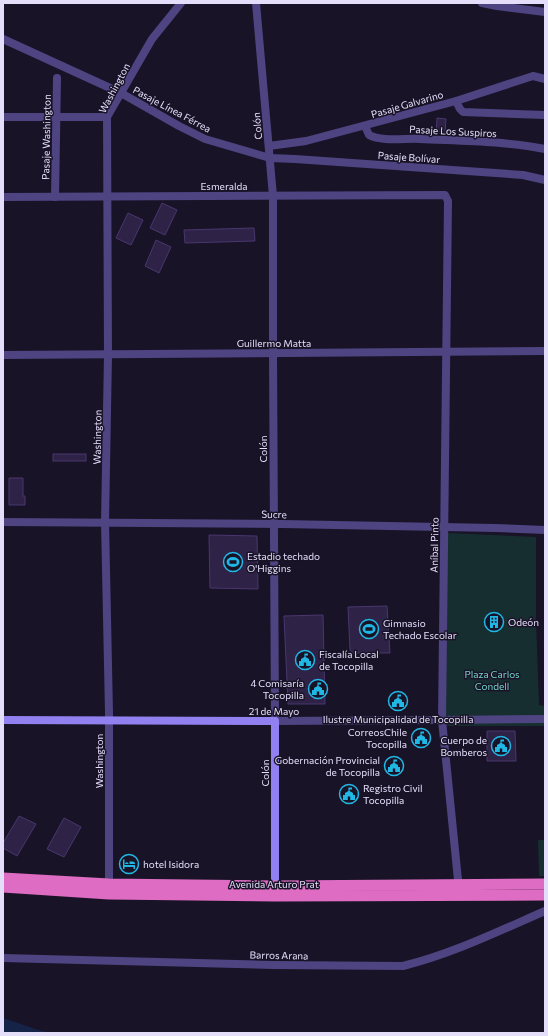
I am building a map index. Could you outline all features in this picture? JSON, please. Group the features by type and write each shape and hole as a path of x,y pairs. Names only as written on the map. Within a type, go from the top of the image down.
{"highway":[{"name":"Avenida Arturo Prat","path":"3,878 109,889"},
{"name":"Avenida Arturo Prat","path":"459,890 545,884"},
{"name":"Avenida Arturo Prat","path":"3,887 275,891 459,890 545,895"}],"main road":[{"name":"21 de Mayo","path":"3,720 275,721"},
{"name":"Colón","path":"275,721 275,891"}],"street":[{"name":"Washington","path":"109,889 110,721 106,522 108,355 107,117 152,39 181,3"},
{"name":"Colón","path":"256,3 273,196 275,721"},
{"path":"482,3 545,12"},
{"name":"Pasaje Línea Férrea","path":"3,39 121,93 179,126 206,139 270,158"},
{"path":"456,101 533,76 545,79"},
{"name":"Pasaje Washington","path":"55,197 57,78"},
{"name":"Pasaje Galvarino","path":"269,146 306,142 456,101 463,112 545,115"},
{"path":"3,117 107,117"},
{"name":"Pasaje Los Suspiros","path":"365,126 369,135 373,137 490,142 545,149"},
{"path":"292,143 295,158"},
{"name":"Pasaje Bolívar","path":"270,158 295,158 522,175 545,180"},
{"name":"Esmeralda","path":"3,197 445,195"},
{"name":"Aníbal Pinto","path":"445,195 448,201 442,720 459,890"},
{"name":"Guillermo Matta","path":"3,355 545,351"},
{"name":"Sucre","path":"3,522 274,524 545,530"},
{"name":"21 de Mayo","path":"275,721 545,719"},
{"name":"Barros Arana","path":"3,958 282,965 403,966 417,963 463,946 545,911"}],"green space":[{"name":"Plaza Carlos Condell","path":"446,533 536,537 536,621 539,705 545,706 545,726 446,726"},
{"path":"538,840 545,840 545,876 539,876"}],"water":[{"path":"3,1018 38,1030 52,1033 3,1033"}],"building":[{"path":"437,118 446,119 445,133 436,133"},
{"path":"162,203 177,210 165,235 150,228"},
{"path":"128,213 143,220 131,245 116,238"},
{"path":"254,228 255,241 185,243 184,230"},
{"path":"156,240 171,247 159,273 145,266"},
{"path":"53,454 86,454 86,461 53,461"},
{"path":"9,478 23,478 23,496 25,496 25,505 9,505"},
{"name":"Estadio techado O'Higgins","path":"209,535 257,536 258,589 210,588"},
{"name":"Gimnasio Techado Escolar","path":"387,606 390,653 352,653 350,650 348,607"},
{"name":"Fiscalía Local de Tocopilla","path":"323,615 325,704 288,704 284,616"},
{"name":"Odeón","path":"492,616 496,616 500,622 496,628 492,628 488,624 488,620"},
{"name":"Cuerpo de Bomberos","path":"487,731 515,731 516,761 487,761"},
{"path":"19,816 36,824 17,856 3,848 3,843"},
{"path":"64,818 81,827 64,857 47,849"}],"place":[{"name":"Estadio techado O'Higgins","path":"233,562"},
{"name":"Odeón","path":"494,622"},
{"name":"Gimnasio Techado Escolar","path":"369,629"},
{"name":"Fiscalía Local de Tocopilla","path":"305,660"},
{"name":"4 Comisaría Tocopilla","path":"318,689"},
{"name":"Ilustre Municipalidad de Tocopilla","path":"398,701"},
{"name":"CorreosChile Tocopilla","path":"421,738"},
{"name":"Cuerpo de Bomberos","path":"501,746"},
{"name":"Gobernación Provincial de Tocopilla","path":"394,766"},
{"name":"Registro Civil Tocopilla","path":"349,794"},
{"name":"hotel Isidora","path":"129,864"}]}
